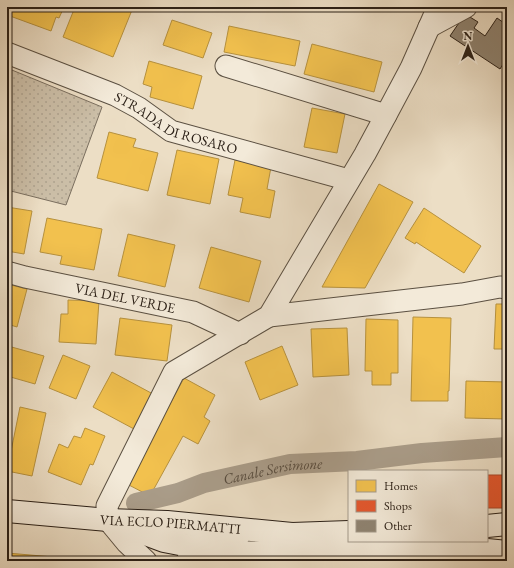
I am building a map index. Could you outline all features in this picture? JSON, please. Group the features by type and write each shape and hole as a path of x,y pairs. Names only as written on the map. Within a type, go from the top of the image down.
{"main road":[{"path":"7,511 108,520"},
{"name":"VIA ECLO PIERMATTI","path":"108,520 167,522 292,534 348,532"},
{"name":"VIA ECLO PIERMATTI","path":"108,520 164,541 191,554 221,552 277,557 447,546 507,552"},
{"path":"488,526 507,524"}],"street":[{"path":"269,316 386,115 411,68 438,7"},
{"path":"429,27 466,7"},
{"name":"STRADA DI ROSARO","path":"7,53 115,95 139,108 171,131 349,180"},
{"path":"226,66 386,115"},
{"name":"VIA DEL VERDE","path":"7,272 24,277 193,312 240,334"},
{"path":"146,561 127,543 108,520 107,506 174,372 269,316 462,294 500,287 507,288"},
{"path":"191,554 198,543 210,537 292,534"}],"shaded area":[{"path":"7,68 102,107 66,205 7,190"}],"building: Homes":[{"path":"13,7 64,7 59,18 56,17 51,31 10,16"},
{"path":"75,7 124,7 132,10 113,57 63,37"},
{"path":"172,20 212,33 203,58 163,45"},
{"path":"229,26 300,41 295,66 224,52"},
{"path":"312,44 382,62 374,92 304,74"},
{"path":"149,61 202,76 193,109 150,97 152,87 143,84"},
{"path":"312,108 345,114 337,153 304,147"},
{"path":"109,132 136,139 133,147 158,153 148,191 97,178"},
{"path":"177,150 219,159 210,204 167,195"},
{"path":"235,160 271,167 267,189 275,191 270,218 240,212 243,198 228,195"},
{"path":"379,184 413,202 365,288 322,287"},
{"path":"7,207 32,211 24,254 7,251"},
{"path":"424,208 481,246 464,273 416,242 415,244 405,238"},
{"path":"47,218 102,229 94,270 60,264 62,256 40,252"},
{"path":"128,234 175,245 165,287 118,276"},
{"path":"211,247 261,261 249,302 199,288"},
{"path":"7,284 27,289 17,327 7,324"},
{"path":"68,300 99,301 96,344 59,342 61,314 68,314"},
{"path":"496,304 507,304 507,349 494,349"},
{"path":"413,317 451,318 448,401 411,401"},
{"path":"120,318 172,325 167,361 115,355"},
{"path":"366,319 398,320 398,373 391,373 391,385 372,385 372,371 365,371"},
{"path":"347,328 349,375 313,377 311,329"},
{"path":"8,346 44,356 35,384 7,376"},
{"path":"282,346 298,385 260,400 245,362"},
{"path":"63,355 90,366 76,399 49,388"},
{"path":"112,372 153,394 134,429 93,407"},
{"path":"184,378 215,395 204,417 210,421 198,444 183,436 150,496 127,484"},
{"path":"466,381 507,382 507,419 465,418"},
{"path":"20,407 46,413 32,476 7,471"},
{"path":"85,428 105,436 93,465 90,464 81,485 48,472 59,444 68,448 74,436 81,438"},
{"path":"7,553 88,560 88,561 7,561"}],"building: Shops":[{"path":"488,475 507,475 507,508 488,508"}],"building: Other":[{"path":"465,14 478,22 474,28 485,36 497,18 507,25 507,58 500,69 450,36"}],"waterway":[{"name":"Canale Sersimone","path":"136,503 178,493 204,483 290,464 357,461 422,453 507,447"}]}
